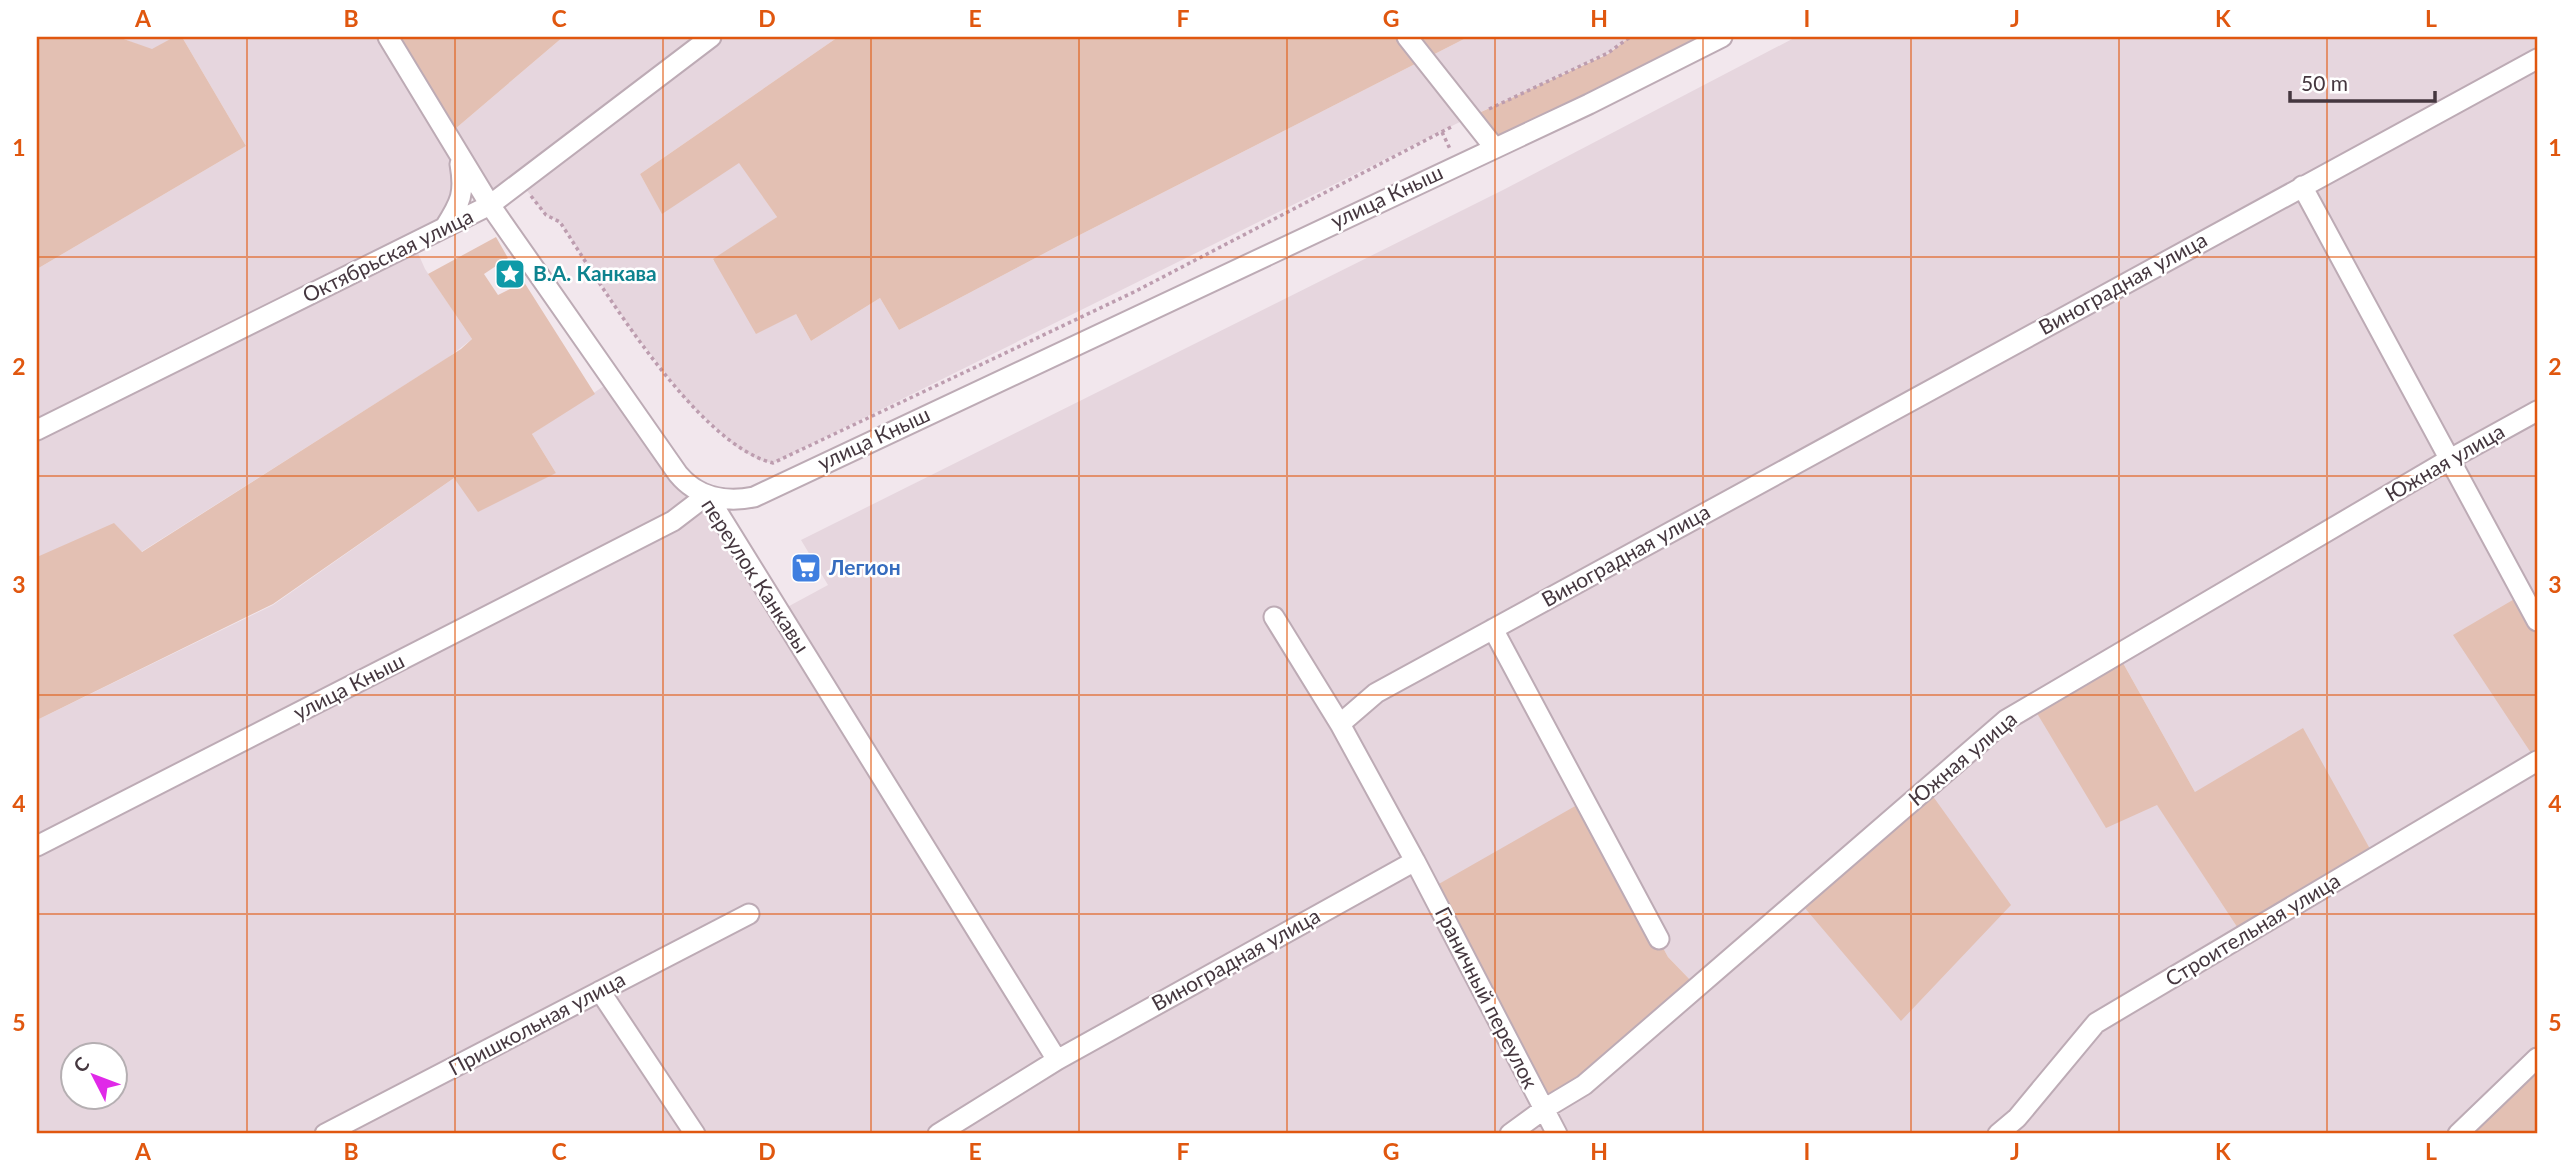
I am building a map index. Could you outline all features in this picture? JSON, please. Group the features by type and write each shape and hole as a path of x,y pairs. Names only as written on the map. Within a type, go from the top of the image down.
{"street":[{"name":"переулок Канкавы","path":"388,37 490,205 678,474 690,487 707,495 1057,1060"},
{"name":"Октябрьская улица","path":"37,430 490,205 711,37"},
{"path":"1407,37 1494,147"},
{"name":"улица Кныш","path":"37,846 673,522 707,495 728,500 754,497 1589,104 1722,37"},
{"name":"Виноградная улица","path":"1340,724 1376,693 2537,59"},
{"path":"445,228 460,204 464,187 458,152"},
{"path":"2302,186 2537,621"},
{"path":"445,228 491,226 516,241"},
{"name":"Южная улица","path":"1510,1134 1584,1085 2006,720 2450,459 2537,411"},
{"path":"1274,617 1340,724 1415,861"},
{"path":"1493,629 1659,939"},
{"name":"Строительная улица","path":"1998,1134 2018,1118 2096,1023 2537,761"},
{"name":"Виноградная улица","path":"938,1134 1057,1060 1415,861"},
{"name":"Граничный переулок","path":"1415,861 1558,1134"},
{"name":"Пришкольная улица","path":"326,1134 749,914"},
{"path":"600,991 695,1134"},
{"path":"2458,1134 2537,1058"}],"path":[{"path":"521,182 546,215 559,222 631,329 688,402 736,446 759,460 772,463 1134,292 1470,117 1608,54 1630,37"}],"shaded area":[{"path":"37,37 118,37 152,49 174,37 182,37 246,146 37,269"},
{"path":"118,37 174,37 152,50"},
{"path":"182,37 388,37 448,135 563,37 838,37 640,174 662,213 739,162 777,217 713,260 796,314 811,341 880,298 899,330 1468,37 1630,37 1608,53 1470,117 773,463 759,460 735,446 688,402 631,329 560,222 546,215 521,183 490,205 460,155 460,204 414,244 425,269 472,339 449,357 141,552 37,558 37,269 246,146"},
{"path":"388,37 563,37 448,135"},
{"path":"838,37 1468,37 899,330 880,298 811,341 796,314 756,334 713,259 777,217 739,163 662,214 640,174"},
{"path":"1630,37 1722,37 1494,147 1470,117 1608,54"},
{"path":"1796,37 2537,37 2537,1058 2458,1134 37,1134 37,720 273,605 454,478 556,473 532,434 613,380 780,611 828,585 801,540 1503,190","holes":["2118,654 2195,792 2243,936 2157,804","1584,801 1668,957 1697,987 1544,1109"]},
{"path":"496,237 508,258 484,274 498,295 524,282 595,394 532,434 556,473 478,512 454,478 273,604 37,720 37,557 114,523 142,552 461,349 472,339 428,274"},
{"path":"2523,594 2537,621 2537,762 2453,635"},
{"path":"2118,654 2195,792 2303,728 2375,858 2243,936 2157,805 2106,828 2032,705"},
{"path":"1927,788 2011,905 1901,1021 1798,900"},
{"path":"1584,801 1668,957 1697,987 1544,1109 1430,889"},
{"path":"2537,1058 2537,1134 2458,1134"}],"place":[{"name":"В.А. Канкава","path":"510,274"},
{"name":"Легион","path":"806,568"}]}
